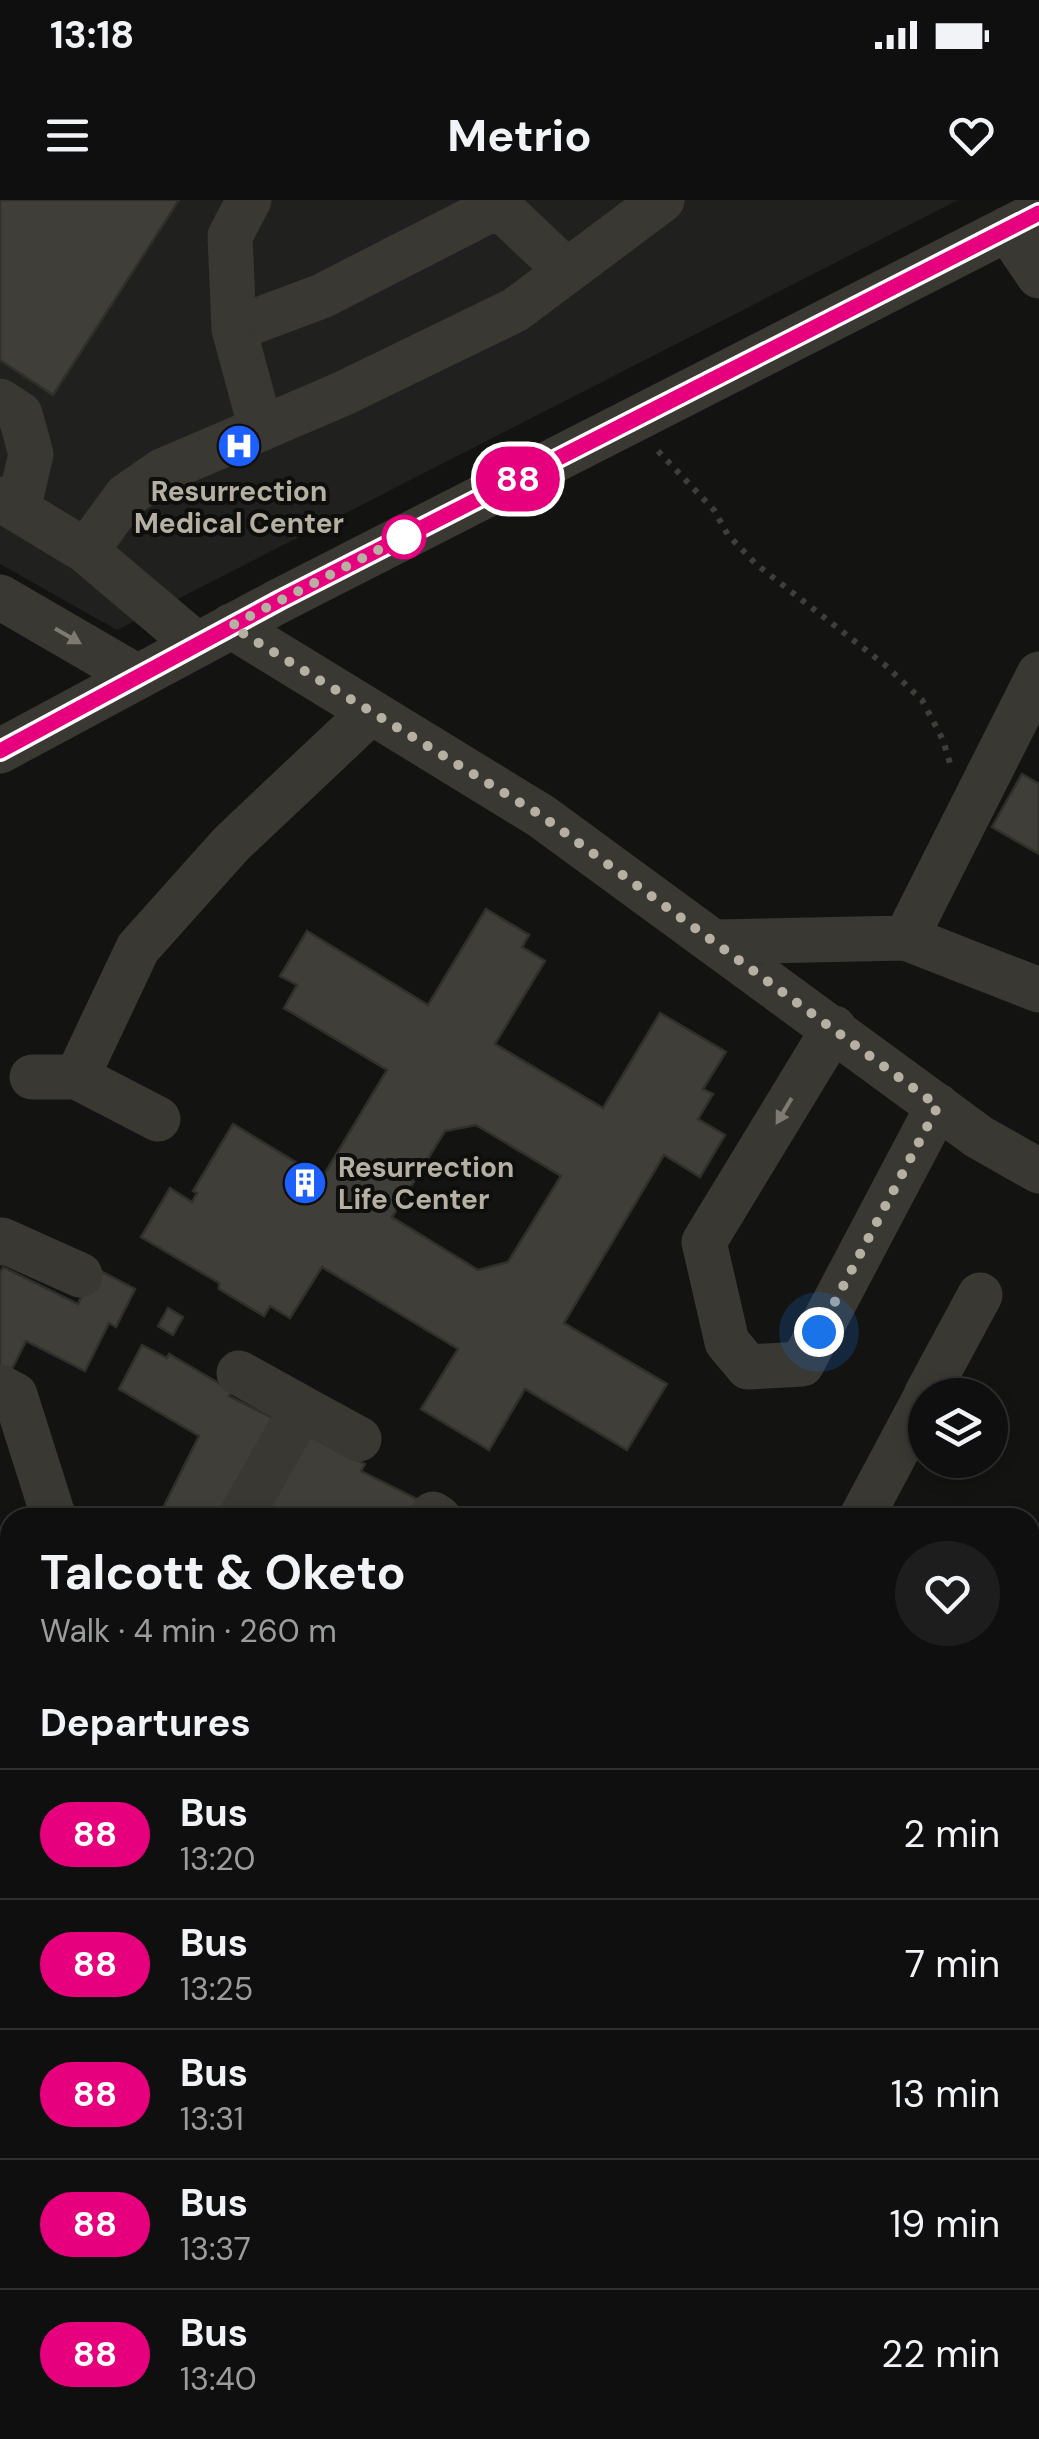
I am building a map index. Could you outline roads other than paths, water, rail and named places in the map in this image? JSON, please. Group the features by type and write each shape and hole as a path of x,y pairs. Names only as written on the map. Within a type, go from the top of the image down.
{"street":[{"path":"250,200 230,236 234,329 262,429"},
{"path":"86,551 126,496 162,471 342,394 515,310 662,200"},
{"path":"234,329 322,296 495,203 567,271"},
{"path":"0,751 214,635 1023,221 1039,276"},
{"path":"0,401 20,414 31,454 9,504 214,635 372,712 542,816 979,1137 1039,1170"},
{"path":"0,596 136,676"},
{"path":"906,938 1039,674"},
{"path":"76,1078 138,948 232,843 372,712"},
{"path":"716,942 906,938 1039,990"},
{"path":"834,1028 704,1242 727,1342 748,1367 802,1364 938,1106"},
{"path":"32,1078 76,1078 158,1119"},
{"path":"0,1243 2,1240 80,1275"},
{"path":"936,1378 980,1294"},
{"path":"239,1373 358,1439"},
{"path":"0,1388 15,1396 51,1508"},
{"path":"246,1508 302,1408"},
{"path":"866,1508 908,1430"}],"place":[{"name":"Resurrection Medical Center","path":"239,446"},
{"name":"Resurrection Life Center","path":"305,1183"}]}
